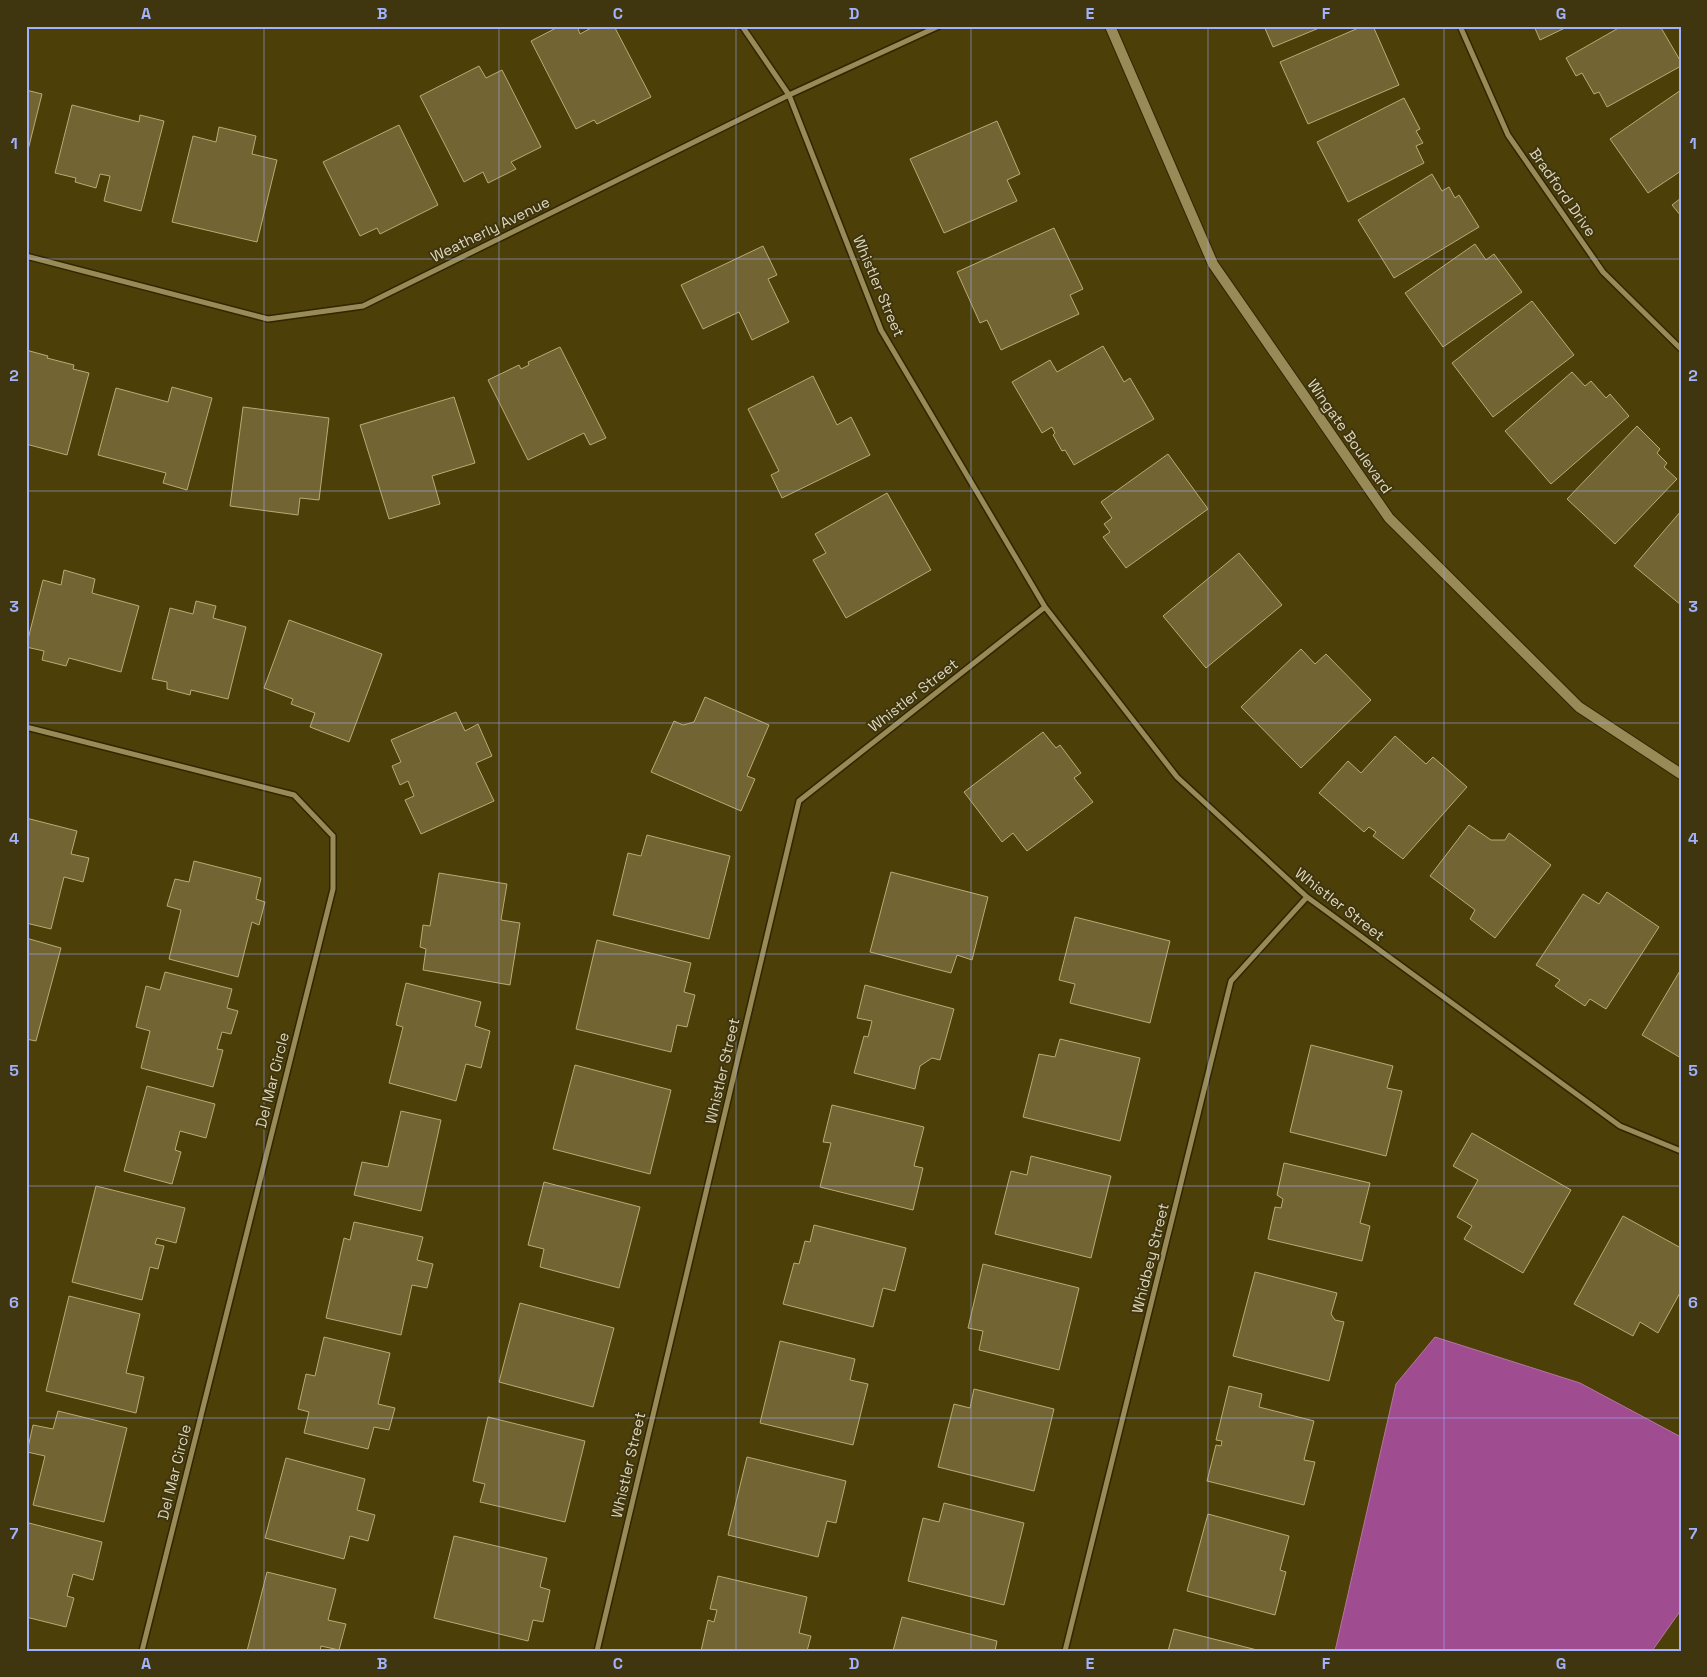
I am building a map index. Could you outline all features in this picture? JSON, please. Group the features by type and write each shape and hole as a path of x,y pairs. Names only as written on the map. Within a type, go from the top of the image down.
{"street":[{"name":"Whistler Street","path":"742,26 789,95 881,330 1044,607 1177,777 1308,898 1620,1126 1681,1151"},
{"name":"Weatherly Avenue","path":"26,256 268,319 363,306 789,95 939,26"},
{"name":"Wingate Boulevard","path":"1110,26 1213,264 1389,518 1579,707 1681,774"},
{"name":"Bradford Drive","path":"1460,26 1508,135 1603,272 1681,348"},
{"name":"Whistler Street","path":"597,1651 799,801 1044,607"},
{"name":"Del Mar Circle","path":"26,727 294,795 334,836 333,889 142,1651"},
{"name":"Whidbey Street","path":"1065,1651 1231,981 1308,898"}],"shaded area":[{"path":"1435,1337 1580,1383 1681,1437 1681,1610 1652,1651 1335,1651 1396,1384"}],"building":[{"path":"560,26 577,26 580,34 595,26 614,26 651,97 597,124 594,120 576,129 531,41"},
{"path":"1264,26 1324,26 1273,47"},
{"path":"1363,26 1373,26 1399,85 1308,124 1280,62"},
{"path":"1534,26 1569,26 1540,40"},
{"path":"1622,26 1660,26 1681,62 1681,66 1607,107 1599,92 1594,94 1582,73 1576,76 1566,58"},
{"path":"479,66 486,78 502,70 541,147 511,162 516,169 488,183 483,172 464,182 420,96"},
{"path":"26,90 42,94 26,158"},
{"path":"1681,90 1681,171 1648,193 1610,139"},
{"path":"1404,98 1420,129 1416,131 1423,143 1416,146 1424,163 1348,202 1317,142"},
{"path":"72,105 139,122 140,115 164,121 141,211 104,201 110,176 100,174 96,188 75,182 76,178 55,173"},
{"path":"997,121 1020,174 1007,180 1017,201 944,233 910,159"},
{"path":"399,125 438,205 380,234 377,228 360,236 323,162"},
{"path":"219,127 256,136 252,154 277,160 257,242 172,222 193,136 216,142"},
{"path":"1432,174 1442,191 1449,187 1455,198 1459,195 1479,227 1394,278 1358,220"},
{"path":"1681,198 1681,216 1672,205"},
{"path":"1054,228 1083,289 1070,295 1079,314 1001,350 987,320 980,323 957,272"},
{"path":"1475,244 1486,260 1494,254 1522,292 1443,347 1405,293"},
{"path":"763,246 777,275 768,279 789,322 752,340 739,312 703,329 681,285"},
{"path":"1532,301 1574,355 1493,417 1452,363"},
{"path":"1103,346 1124,382 1130,378 1154,419 1074,465 1065,450 1062,451 1053,435 1055,433 1052,427 1042,433 1012,382 1050,360 1057,372"},
{"path":"560,347 606,438 590,445 584,433 528,460 488,380 519,365 521,369 529,365 528,362"},
{"path":"26,350 74,365 73,369 89,373 67,455 26,444"},
{"path":"1572,372 1585,386 1591,381 1606,398 1610,394 1629,416 1551,484 1505,431"},
{"path":"813,376 837,425 851,417 870,455 782,498 771,475 779,471 748,409"},
{"path":"172,387 212,398 187,490 163,483 166,473 98,455 116,388 168,402"},
{"path":"454,397 475,463 432,476 440,504 389,519 360,425"},
{"path":"243,407 329,418 319,500 300,498 298,515 230,506"},
{"path":"1637,426 1660,449 1657,453 1667,463 1664,467 1677,479 1615,544 1567,499"},
{"path":"1168,454 1208,509 1126,568 1103,537 1110,532 1104,524 1112,518 1101,502"},
{"path":"887,493 931,570 846,618 813,560 826,553 815,534"},
{"path":"1681,511 1681,605 1634,566"},
{"path":"1239,553 1282,605 1206,668 1163,616"},
{"path":"64,570 95,579 92,593 139,606 121,672 69,658 66,666 42,660 44,651 26,647 43,580 61,585"},
{"path":"196,601 216,606 213,618 246,627 228,699 191,690 190,695 167,689 167,682 152,679 170,608 193,614"},
{"path":"289,620 382,654 349,742 310,727 315,713 291,704 293,699 264,688"},
{"path":"1301,649 1315,664 1326,654 1371,700 1301,768 1241,707"},
{"path":"705,697 769,725 747,776 755,779 741,811 651,772 674,721 683,725 694,722"},
{"path":"456,712 465,731 478,724 492,756 476,763 494,801 421,834 405,800 414,796 408,781 400,785 392,766 401,762 391,740"},
{"path":"1043,732 1056,748 1060,745 1081,773 1074,778 1093,802 1027,851 1013,833 1002,842 964,792"},
{"path":"1395,736 1426,764 1433,757 1467,787 1403,859 1373,836 1376,832 1369,827 1364,832 1319,793 1348,761 1361,773"},
{"path":"26,818 77,831 71,854 89,858 83,882 64,877 51,929 26,923"},
{"path":"1469,825 1491,840 1505,840 1509,833 1551,865 1495,938 1470,919 1475,910 1430,876"},
{"path":"647,835 730,856 709,939 613,915 628,853 641,856"},
{"path":"194,861 261,878 256,899 265,902 259,925 252,922 238,977 169,959 181,910 167,906 175,879 189,882"},
{"path":"891,872 988,897 972,960 957,955 951,973 870,952"},
{"path":"439,873 507,884 501,920 520,923 510,985 423,970 426,949 420,947 423,925 430,926"},
{"path":"1607,892 1659,927 1606,1009 1590,999 1585,1006 1555,986 1560,980 1536,965 1583,894 1599,904"},
{"path":"1075,917 1170,941 1150,1023 1070,1003 1075,984 1059,980"},
{"path":"26,938 61,948 36,1041 26,1039"},
{"path":"597,940 691,963 684,992 695,995 687,1027 677,1025 671,1052 576,1029"},
{"path":"1681,969 1681,1058 1642,1035"},
{"path":"165,972 232,989 227,1008 238,1011 231,1034 222,1032 217,1049 223,1050 213,1087 141,1068 150,1031 136,1027 146,986 160,990"},
{"path":"406,983 481,1002 475,1026 490,1031 481,1068 466,1064 456,1101 389,1083 403,1027 396,1025"},
{"path":"865,985 954,1009 940,1060 932,1058 920,1066 915,1089 854,1073 864,1036 868,1037 872,1021 857,1018"},
{"path":"1060,1039 1140,1058 1120,1141 1023,1117 1039,1054 1055,1057"},
{"path":"1311,1045 1393,1066 1387,1088 1402,1091 1386,1156 1290,1132"},
{"path":"575,1065 671,1090 650,1174 553,1149"},
{"path":"147,1086 215,1104 206,1138 180,1131 175,1150 181,1152 172,1184 124,1171"},
{"path":"832,1105 924,1127 914,1166 923,1168 913,1210 820,1187 831,1143 823,1142"},
{"path":"401,1111 441,1120 421,1211 354,1195 362,1162 388,1167"},
{"path":"1472,1133 1571,1190 1523,1273 1464,1239 1472,1226 1457,1217 1478,1180 1453,1166"},
{"path":"1031,1156 1111,1176 1091,1258 995,1234 1011,1171 1027,1175"},
{"path":"1284,1163 1370,1183 1360,1223 1370,1226 1362,1261 1268,1239 1275,1207 1281,1208 1283,1199 1277,1195"},
{"path":"544,1182 640,1207 619,1288 540,1267 544,1249 528,1245"},
{"path":"96,1186 185,1208 176,1243 157,1238 155,1244 164,1246 158,1269 150,1267 142,1300 72,1282"},
{"path":"1623,1216 1681,1248 1681,1291 1658,1333 1640,1322 1633,1336 1574,1304"},
{"path":"354,1222 423,1237 417,1260 433,1264 427,1288 412,1285 401,1335 326,1318 344,1238 350,1240"},
{"path":"814,1225 906,1248 895,1291 883,1288 873,1327 783,1304 794,1263 799,1264 805,1241 810,1242"},
{"path":"983,1264 1079,1288 1059,1370 979,1350 983,1331 968,1328"},
{"path":"1255,1272 1337,1293 1331,1314 1335,1320 1344,1322 1329,1381 1233,1356"},
{"path":"69,1296 140,1314 126,1373 144,1377 136,1413 46,1391"},
{"path":"520,1303 614,1328 593,1407 499,1382"},
{"path":"324,1337 390,1353 378,1404 395,1408 389,1430 374,1427 368,1449 304,1433 309,1412 298,1409 306,1374 315,1376"},
{"path":"780,1341 855,1359 850,1380 868,1384 853,1445 760,1423"},
{"path":"1229,1386 1262,1394 1259,1407 1314,1421 1304,1460 1315,1462 1304,1505 1207,1481 1216,1445 1221,1446 1222,1441 1216,1440"},
{"path":"974,1389 1054,1409 1034,1491 938,1467 954,1404 970,1408"},
{"path":"58,1411 127,1428 104,1522 33,1505 45,1456 27,1452 33,1425 53,1429"},
{"path":"488,1417 585,1441 565,1522 480,1502 485,1484 473,1481"},
{"path":"747,1457 846,1481 836,1523 827,1521 818,1557 728,1535"},
{"path":"286,1458 365,1479 357,1510 375,1515 368,1541 350,1536 344,1559 265,1538"},
{"path":"944,1503 1024,1523 1004,1605 908,1581 923,1518 939,1522"},
{"path":"1208,1514 1289,1536 1280,1570 1286,1572 1275,1615 1187,1591"},
{"path":"29,1523 102,1542 93,1580 73,1574 67,1596 74,1598 66,1627 26,1617 26,1532"},
{"path":"454,1536 547,1558 540,1587 550,1590 543,1622 533,1620 528,1641 434,1618"},
{"path":"267,1572 336,1589 328,1620 346,1624 339,1650 321,1646 320,1651 247,1651"},
{"path":"718,1576 807,1597 799,1633 811,1636 807,1651 701,1651 708,1620 714,1622 717,1610 710,1609"},
{"path":"902,1617 997,1641 995,1651 893,1651"},
{"path":"1174,1629 1261,1651 1168,1651"}]}
